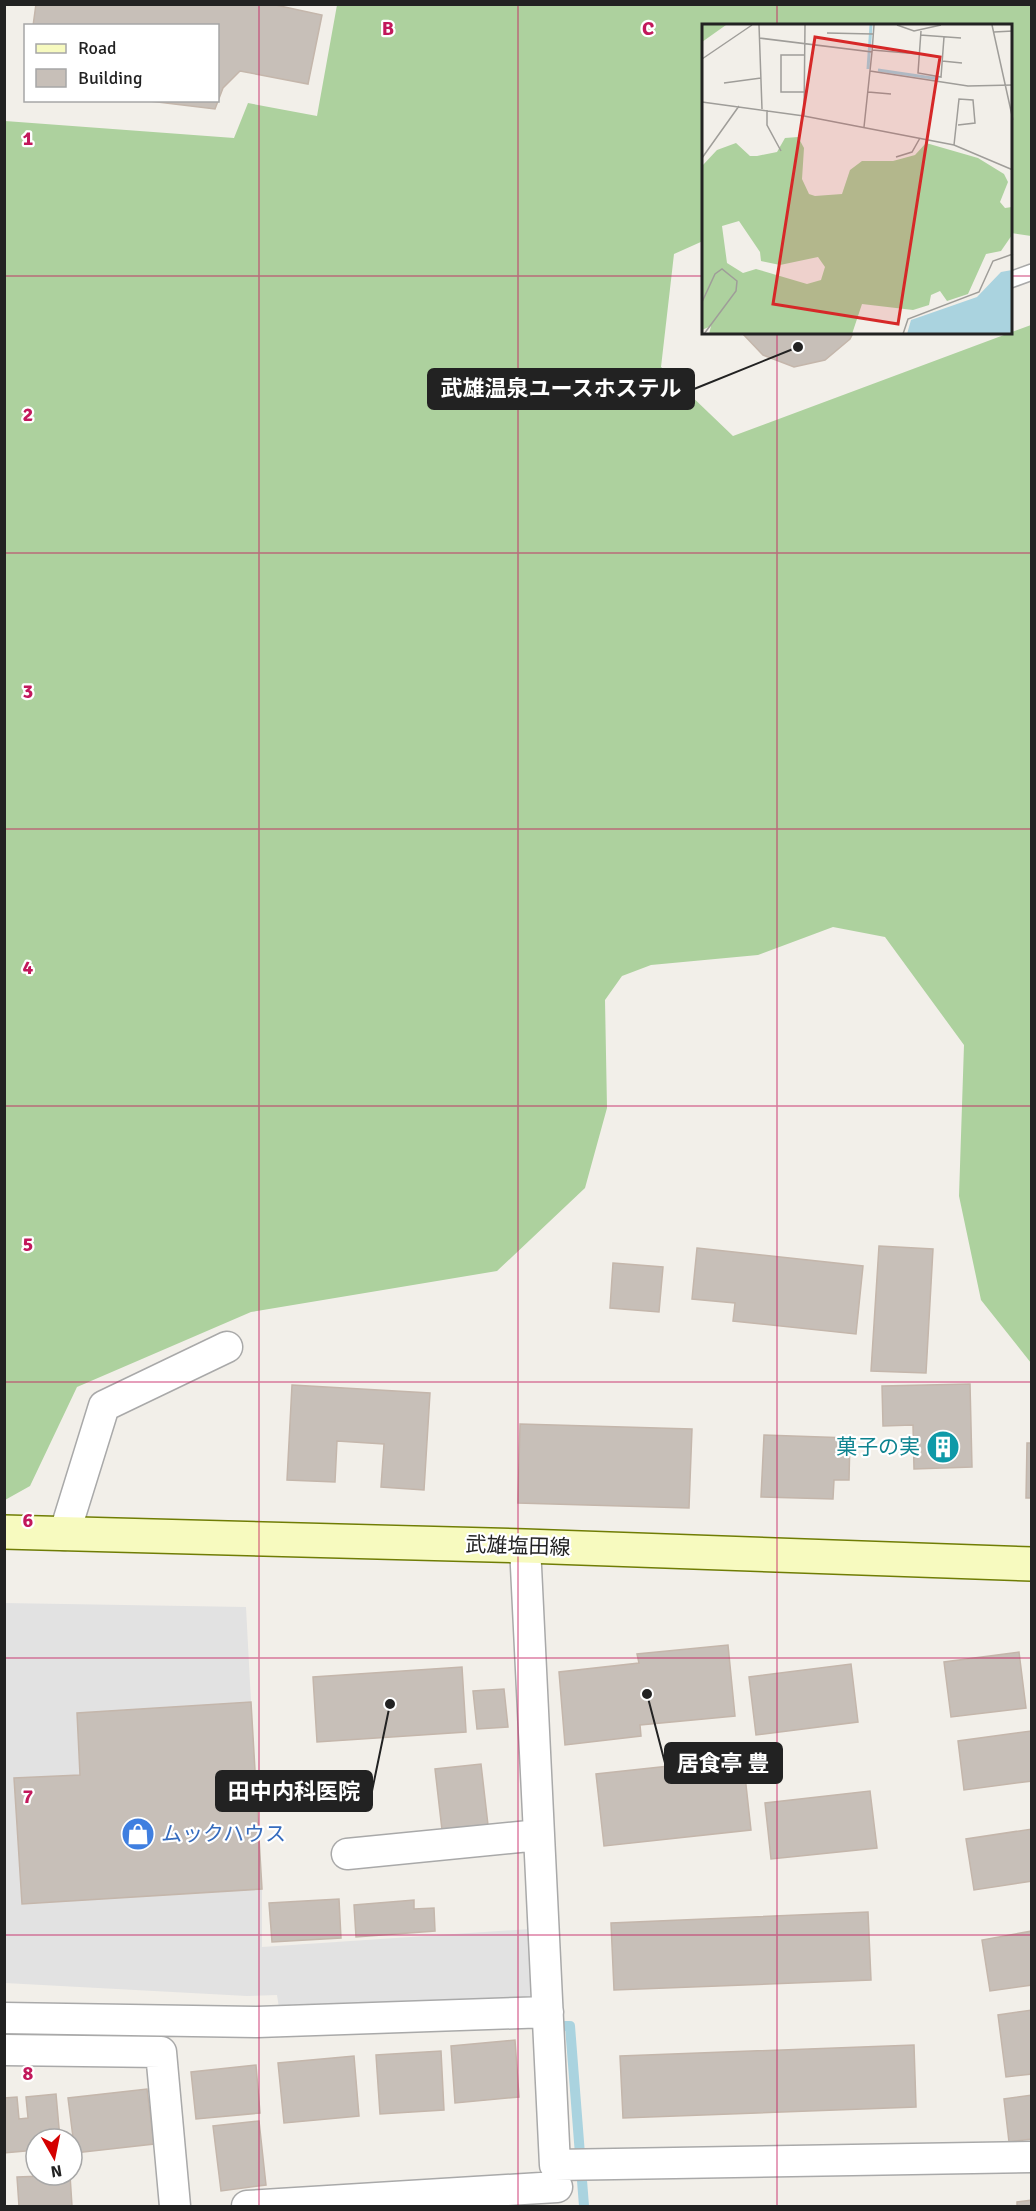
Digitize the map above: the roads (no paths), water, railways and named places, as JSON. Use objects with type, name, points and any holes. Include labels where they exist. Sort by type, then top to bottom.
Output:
[{"type":"main road","name":"武雄塩田線","points":[[4,1532],[525,1546],[1031,1570]]},
{"type":"street","points":[[63,1534],[104,1407],[227,1347]]},
{"type":"street","points":[[525,1546],[557,2186]]},
{"type":"street","points":[[347,1854],[539,1835]]},
{"type":"street","points":[[4,2018],[257,2022],[548,2012]]},
{"type":"street","points":[[4,2050],[161,2052],[175,2206]]},
{"type":"street","points":[[247,2206],[1032,2157]]},
{"type":"lane","points":[[1012,280],[1032,273]]},
{"type":"waterway","points":[[550,2026],[570,2026],[584,2206]]},
{"type":"place","name":"武雄温泉ユースホステル","points":[[798,347]]},
{"type":"place","name":"菓子の実","points":[[943,1447]]},
{"type":"place","name":"居食亭 豊","points":[[647,1694]]},
{"type":"place","name":"田中内科医院","points":[[390,1704]]},
{"type":"place","name":"ムックハウス","points":[[138,1834]]}]
